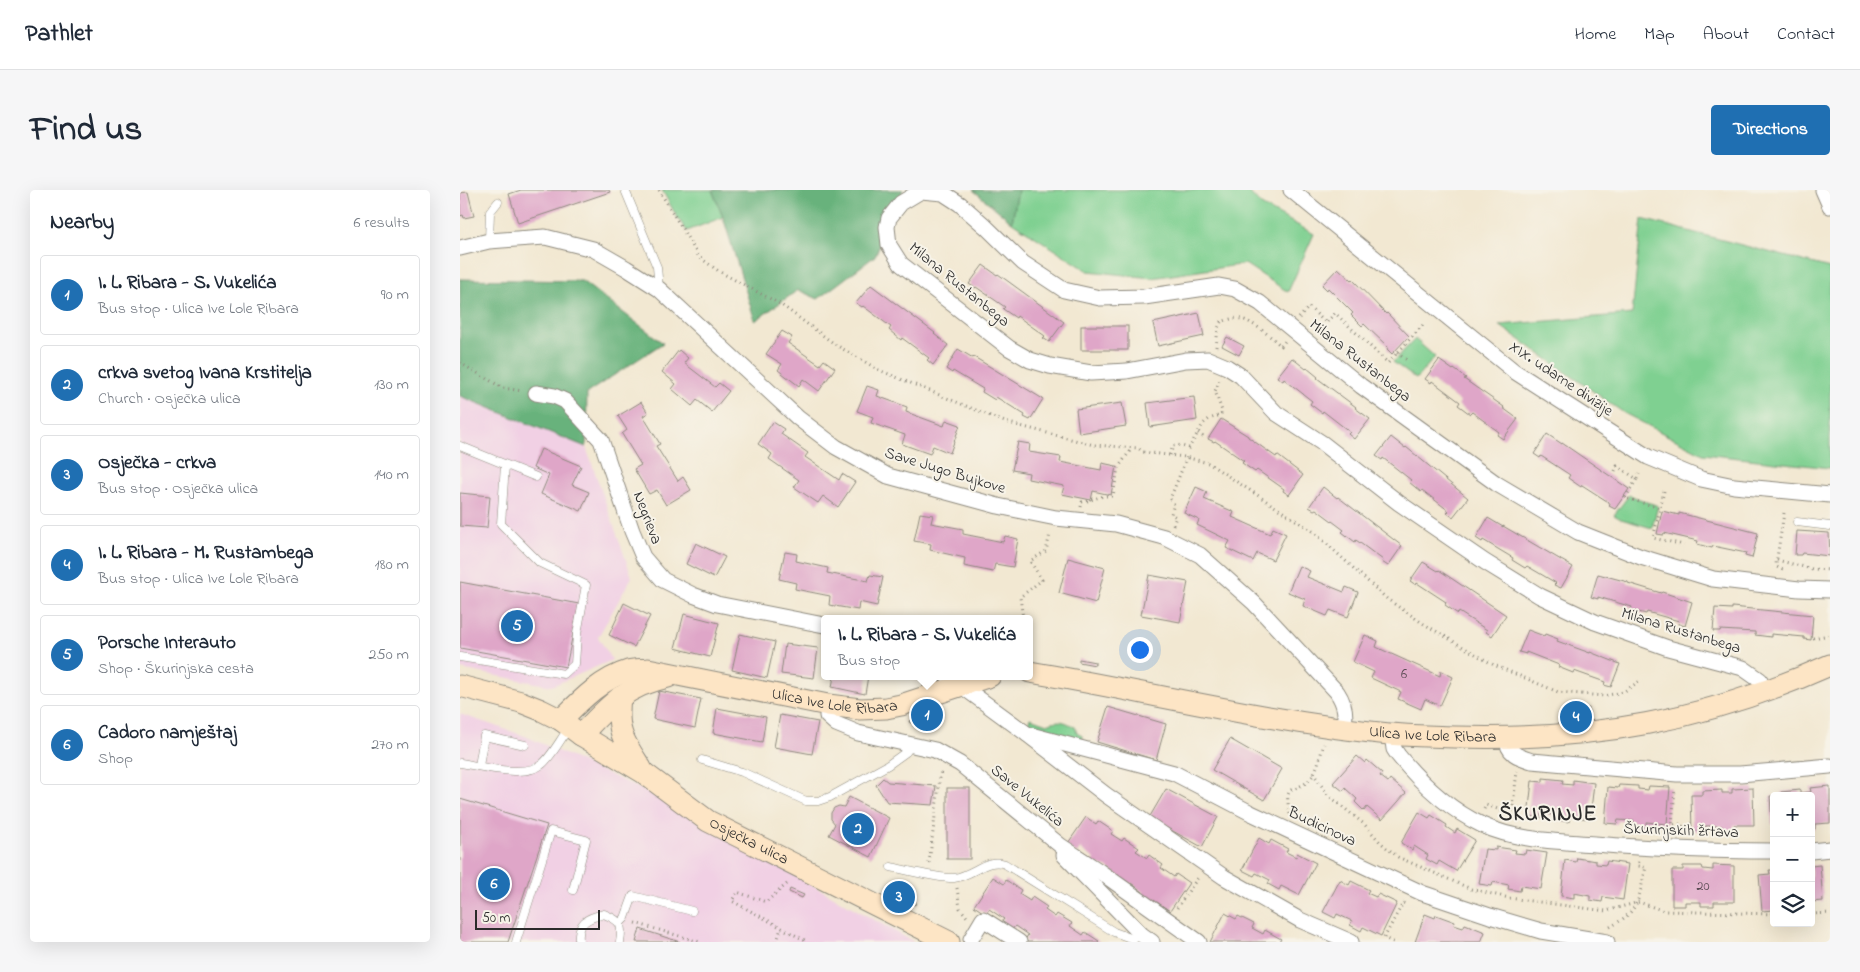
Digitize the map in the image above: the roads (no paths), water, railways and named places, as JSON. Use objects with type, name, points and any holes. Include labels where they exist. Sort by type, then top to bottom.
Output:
[{"type":"street","name":"XIX. udarne divizije","points":[[1291,190],[1514,371],[1648,457],[1679,471],[1734,486],[1830,496]]},
{"type":"street","points":[[1823,190],[1830,206]]},
{"type":"street","name":"Milana Rustanbega","points":[[1765,691],[1760,680],[1743,668],[1668,648],[1595,622],[1540,596],[1485,562],[1407,508],[1322,443],[1276,413],[1241,376],[1227,367],[1208,360],[1186,360],[1128,371],[1091,373],[1050,366],[1030,360],[1001,342],[901,264],[889,245],[887,227],[889,218],[900,203],[921,191],[943,193],[960,204],[1023,263],[1064,290],[1100,298],[1144,298],[1219,286],[1236,289],[1260,303],[1361,386],[1497,484],[1578,532],[1641,557],[1713,579],[1799,589],[1830,590]]},
{"type":"street","name":"Save Jugo Bujkove","points":[[460,248],[489,241],[545,237],[593,249],[659,289],[798,418],[836,447],[888,476],[998,506],[1056,518],[1116,524],[1164,537],[1200,555],[1254,603],[1337,692],[1343,702],[1345,711],[1346,720],[1343,729]]},
{"type":"street","name":"Negrieva","points":[[536,393],[554,396],[565,401],[601,440],[632,531],[643,556],[663,580],[693,595],[717,604],[821,624]]},
{"type":"street","name":"Ulica Ive Lole Ribara","points":[[1033,673],[1257,715],[1343,729],[1392,734],[1508,738],[1590,733],[1684,717],[1725,706],[1830,665]]},
{"type":"street","name":"Ulica Ive Lole Ribara","points":[[571,727],[592,691],[609,679],[628,671],[648,669],[828,705],[860,709],[886,708],[916,702],[954,681]]},
{"type":"street","name":"Ulica Ive Lole Ribara","points":[[571,727],[636,686],[675,675]]},
{"type":"street","points":[[954,681],[1106,795],[1224,877],[1300,920],[1351,942]]},
{"type":"street","name":"Osječka ulica","points":[[460,686],[521,702],[541,710],[644,773],[708,821],[950,942]]},
{"type":"street","points":[[620,697],[619,728],[644,773]]},
{"type":"street","name":"Save Vukelića","points":[[828,705],[828,716],[836,724],[858,733],[935,750],[960,764],[1061,846],[1200,942]]},
{"type":"street","name":"Budicinova","points":[[1026,734],[1174,773],[1251,813],[1422,894],[1541,931],[1607,942]]},
{"type":"street","name":"Škurinjskih žrtava","points":[[1392,734],[1394,749],[1398,755],[1430,788],[1462,814],[1496,831],[1537,839],[1649,848],[1770,851]]},
{"type":"street","points":[[1508,738],[1507,745],[1515,756],[1532,761],[1677,774],[1740,774],[1830,766]]},
{"type":"street","points":[[1061,846],[1064,857],[1147,938]]},
{"type":"street","points":[[1815,851],[1830,849]]},
{"type":"street","points":[[971,939],[983,919],[1019,942]]},
{"type":"lane","points":[[625,190],[657,267],[659,289]]},
{"type":"lane","points":[[489,241],[490,212],[498,202]]},
{"type":"lane","points":[[460,446],[536,477]]},
{"type":"lane","points":[[460,657],[564,674],[575,664],[577,634],[586,584],[540,562],[501,524],[505,465]]},
{"type":"lane","points":[[1797,522],[1830,526]]},
{"type":"lane","points":[[460,763],[517,770],[536,768],[546,761],[571,727]]},
{"type":"lane","points":[[479,766],[484,736],[525,745]]},
{"type":"lane","points":[[702,760],[742,772],[806,801],[818,801],[830,797],[888,765],[906,752],[912,744]]},
{"type":"lane","points":[[516,942],[551,831],[586,840],[573,890]]},
{"type":"lane","points":[[891,867],[952,878],[973,872],[990,862],[997,861],[1005,864],[1114,932],[1133,939],[1147,938]]},
{"type":"lane","points":[[620,942],[621,925],[633,896],[692,911]]},
{"type":"lane","points":[[579,942],[578,933],[581,924],[592,917],[604,914],[613,917],[621,925]]},
{"type":"place","name":"Porsche Interauto","points":[[517,626]]},
{"type":"place","name":"I. L. Ribara - S. Vukelića","points":[[927,715]]},
{"type":"place","name":"I. L. Ribara - M. Rustambega","points":[[1576,717]]},
{"type":"place","name":"crkva svetog Ivana Krstitelja","points":[[858,829]]},
{"type":"place","name":"Cadoro namještaj","points":[[494,884]]},
{"type":"place","name":"Osječka - crkva","points":[[899,897]]},
{"type":"district","name":"ŠKURINJE","points":[[1548,815]]}]
